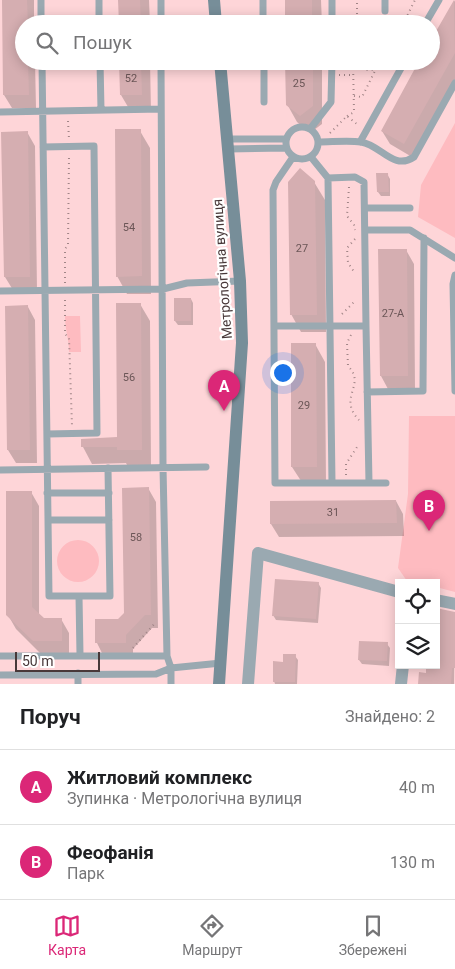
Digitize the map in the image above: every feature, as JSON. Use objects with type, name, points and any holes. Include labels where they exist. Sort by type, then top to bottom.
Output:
[{"type":"street","points":[[214,0],[215,15]]},
{"type":"street","name":"Метрологічна вулиця","points":[[219,684],[242,343],[240,281],[221,70]]},
{"type":"street","points":[[248,684],[256,556],[260,552],[395,591]]},
{"type":"street","points":[[440,601],[455,604]]},
{"type":"street","points":[[402,684],[403,669]]},
{"type":"lane","points":[[41,0],[41,15]]},
{"type":"lane","points":[[99,0],[99,15]]},
{"type":"lane","points":[[161,0],[161,15]]},
{"type":"lane","points":[[263,0],[263,15]]},
{"type":"lane","points":[[332,0],[332,15]]},
{"type":"lane","points":[[385,0],[385,11]]},
{"type":"lane","points":[[430,15],[439,0]]},
{"type":"lane","points":[[42,70],[49,596],[110,596],[108,468]]},
{"type":"lane","points":[[100,70],[101,110]]},
{"type":"lane","points":[[161,70],[163,467],[167,656],[171,668],[171,684]]},
{"type":"lane","points":[[264,70],[264,102]]},
{"type":"lane","points":[[310,129],[331,102],[332,70]]},
{"type":"lane","points":[[360,142],[399,70]]},
{"type":"lane","points":[[318,142],[360,142],[396,162],[408,161],[414,157],[455,83]]},
{"type":"lane","points":[[0,112],[161,109]]},
{"type":"lane","points":[[228,144],[285,139],[296,128],[310,129],[315,134],[318,142],[317,150],[311,157],[303,160],[293,157],[286,148],[285,139]]},
{"type":"lane","points":[[228,144],[286,148]]},
{"type":"lane","points":[[43,147],[94,146],[97,433],[47,434]]},
{"type":"lane","points":[[293,157],[276,182],[274,190],[275,483],[386,482]]},
{"type":"lane","points":[[311,157],[328,178],[332,483]]},
{"type":"lane","points":[[328,178],[361,178],[366,187],[369,482]]},
{"type":"lane","points":[[366,208],[410,208]]},
{"type":"lane","points":[[366,230],[410,230],[455,258]]},
{"type":"lane","points":[[367,392],[423,391],[424,238]]},
{"type":"lane","points":[[455,275],[453,382],[455,391]]},
{"type":"lane","points":[[0,291],[163,288],[187,283],[240,281]]},
{"type":"lane","points":[[274,326],[366,326]]},
{"type":"lane","points":[[0,470],[206,467]]},
{"type":"lane","points":[[47,494],[109,493]]},
{"type":"lane","points":[[48,520],[109,520]]},
{"type":"lane","points":[[79,596],[80,655]]},
{"type":"lane","points":[[0,656],[167,656]]},
{"type":"lane","points":[[0,674],[156,674],[171,668],[221,663]]},
{"type":"lane","points":[[78,674],[78,684]]},
{"type":"path","points":[[357,0],[357,15]]},
{"type":"path","points":[[408,15],[415,0]]},
{"type":"path","points":[[328,135],[347,116],[354,112],[355,82],[352,75],[353,70]]},
{"type":"path","points":[[354,96],[362,97],[376,70]]},
{"type":"path","points":[[332,75],[352,75]]},
{"type":"path","points":[[68,111],[68,245],[65,249],[65,334],[68,338],[72,433]]},
{"type":"path","points":[[347,116],[358,126]]},
{"type":"path","points":[[349,186],[347,193],[347,216],[354,225],[355,240],[347,248],[348,263],[356,276]]},
{"type":"path","points":[[342,314],[358,298]]},
{"type":"path","points":[[353,332],[348,344],[348,366],[354,372],[355,386],[349,396],[351,412],[359,420],[360,429]]},
{"type":"path","points":[[346,483],[346,464],[357,449],[361,437]]},
{"type":"path","points":[[131,649],[159,619]]},
{"type":"shaded area","points":[[455,123],[455,238],[418,217],[421,185]]},
{"type":"shaded area","points":[[65,316],[80,316],[81,352],[69,352]]},
{"type":"shaded area","points":[[409,416],[455,416],[455,592],[440,588],[440,579],[406,579],[398,568],[408,494]]},
{"type":"shaded area","points":[[78,540],[93,546],[99,561],[93,576],[78,582],[63,576],[57,561],[63,546]]},
{"type":"building","points":[[2,0],[27,0],[28,15],[15,15],[15,70],[28,70],[29,95],[3,95]]},
{"type":"building","points":[[118,0],[140,0],[141,15],[119,15]]},
{"type":"building","points":[[285,0],[312,0],[312,15],[285,15]]},
{"type":"building","points":[[454,0],[455,53],[404,144],[381,131],[414,70],[440,70],[440,24]]},
{"type":"building","points":[[119,70],[141,70],[142,95],[120,95]]},
{"type":"building","points":[[285,70],[313,70],[313,106],[300,116],[286,105]]},
{"type":"building","points":[[115,129],[141,129],[142,276],[116,277]]},
{"type":"building","points":[[28,131],[30,277],[4,277],[1,132]]},
{"type":"building","points":[[300,168],[315,181],[317,315],[290,315],[288,182]]},
{"type":"building","points":[[376,173],[388,173],[389,192],[377,192]]},
{"type":"building","points":[[378,249],[407,249],[408,376],[380,376]]},
{"type":"building","points":[[174,298],[191,298],[191,321],[174,321]]},
{"type":"building","points":[[116,303],[141,303],[142,450],[117,450],[117,447],[81,447],[81,439],[117,437]]},
{"type":"building","points":[[28,305],[30,450],[7,450],[5,306]]},
{"type":"building","points":[[291,343],[316,343],[317,467],[291,467]]},
{"type":"building","points":[[149,487],[151,615],[145,615],[126,635],[126,643],[95,643],[95,619],[118,619],[124,613],[122,488]]},
{"type":"building","points":[[6,491],[32,491],[32,607],[44,618],[62,618],[62,641],[33,641],[6,615]]},
{"type":"building","points":[[396,500],[397,523],[270,524],[270,501]]},
{"type":"building","points":[[275,579],[319,582],[316,619],[272,616]]},
{"type":"building","points":[[440,609],[455,612],[455,668],[452,668],[451,684],[418,684],[419,672],[426,673],[426,669],[440,669]]},
{"type":"building","points":[[359,641],[388,642],[387,661],[358,660]]},
{"type":"building","points":[[283,654],[296,654],[295,682],[273,682],[273,661],[283,662]]},
{"type":"place","name":"Житловий комплекс","points":[[224,411]]},
{"type":"place","name":"Феофанія","points":[[429,531]]}]
